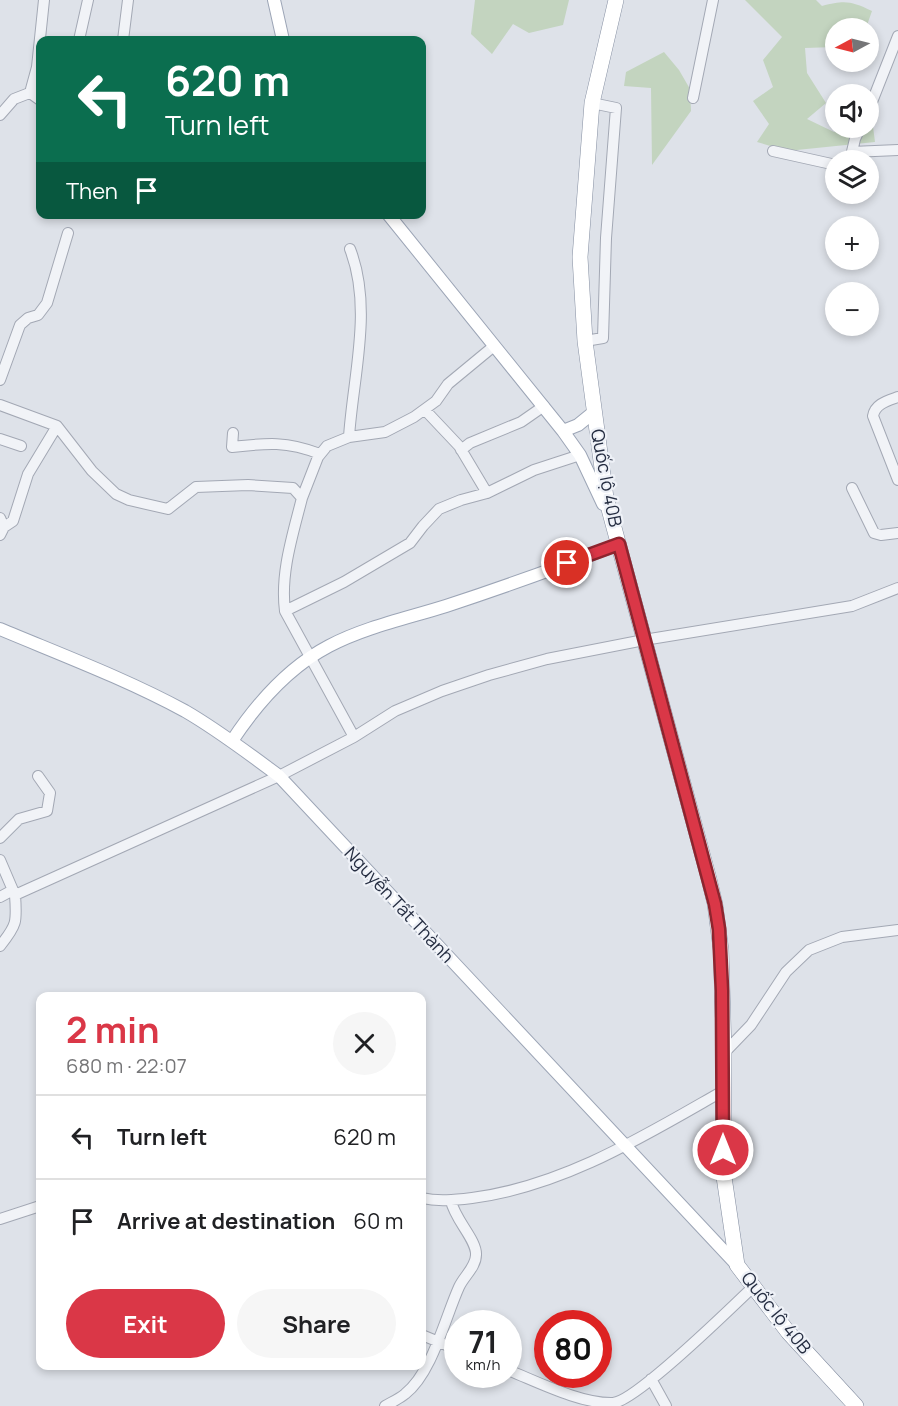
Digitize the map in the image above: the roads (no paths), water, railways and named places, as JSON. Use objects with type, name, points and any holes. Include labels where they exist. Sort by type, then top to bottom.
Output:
[{"type":"highway","name":"Quốc lộ 40B","points":[[616,0],[592,103],[580,257],[585,341],[606,498],[715,904],[721,950],[724,1053],[723,1170],[737,1265],[788,1332],[856,1406]]},
{"type":"main road","points":[[274,0],[282,36]]},
{"type":"main road","points":[[232,741],[277,685],[329,646],[619,544],[598,491],[580,455],[544,406],[392,219]]},
{"type":"main road","points":[[563,431],[578,425],[594,412]]},
{"type":"main road","name":"Nguyễn Tất Thành","points":[[0,629],[156,697],[185,712],[232,741],[279,776],[737,1265]]},
{"type":"street","points":[[41,36],[44,0]]},
{"type":"street","points":[[80,36],[88,0]]},
{"type":"street","points":[[124,36],[128,0]]},
{"type":"street","points":[[693,98],[713,0]]},
{"type":"street","points":[[879,84],[898,36]]},
{"type":"street","points":[[36,78],[32,92],[36,98]]},
{"type":"street","points":[[0,115],[14,99],[32,92]]},
{"type":"street","points":[[585,341],[603,338],[606,238],[616,108],[592,103]]},
{"type":"street","points":[[773,150],[825,162]]},
{"type":"street","points":[[879,152],[898,150]]},
{"type":"street","points":[[0,380],[20,325],[28,318],[38,315],[47,303],[68,233]]},
{"type":"street","points":[[350,249],[357,271],[360,294],[357,374],[350,437]]},
{"type":"street","points":[[354,737],[285,611],[287,564],[302,498],[320,454],[327,446],[350,437],[385,432],[425,410],[436,401],[448,384],[494,346]]},
{"type":"street","points":[[898,397],[878,406],[873,416],[898,480]]},
{"type":"street","points":[[0,405],[57,426],[71,446],[104,483],[116,494],[129,500],[168,509],[196,487],[216,486],[293,488],[302,498]]},
{"type":"street","points":[[461,450],[470,442],[513,426],[544,406]]},
{"type":"street","points":[[425,410],[461,450],[487,493]]},
{"type":"street","points":[[1,527],[13,521],[28,474],[57,426]]},
{"type":"street","points":[[233,433],[232,447],[277,443],[299,446],[320,454]]},
{"type":"street","points":[[0,439],[21,446]]},
{"type":"street","points":[[285,611],[344,582],[410,543],[439,509],[460,500],[487,493],[534,470],[580,455]]},
{"type":"street","points":[[852,488],[874,533],[881,535],[898,533]]},
{"type":"street","points":[[0,897],[279,776],[354,737],[395,711],[442,691],[547,659],[644,640],[852,606],[898,588]]},
{"type":"street","points":[[0,838],[19,819],[47,811],[50,793],[38,776]]},
{"type":"street","points":[[0,860],[14,892],[17,917],[13,930],[0,946]]},
{"type":"street","points":[[724,1053],[751,1024],[786,972],[809,950],[842,937],[898,930]]},
{"type":"street","points":[[426,1198],[451,1201],[487,1196],[554,1177],[625,1147],[723,1091]]},
{"type":"street","points":[[426,1362],[438,1342],[460,1285],[472,1267],[476,1256],[474,1244],[454,1215],[451,1201]]},
{"type":"street","points":[[0,1219],[36,1207]]},
{"type":"street","points":[[522,1375],[576,1396],[606,1403],[621,1402],[651,1379],[753,1287]]},
{"type":"street","points":[[426,1337],[444,1344]]},
{"type":"street","points":[[385,1406],[411,1388],[422,1370]]},
{"type":"street","points":[[651,1379],[666,1406]]}]
